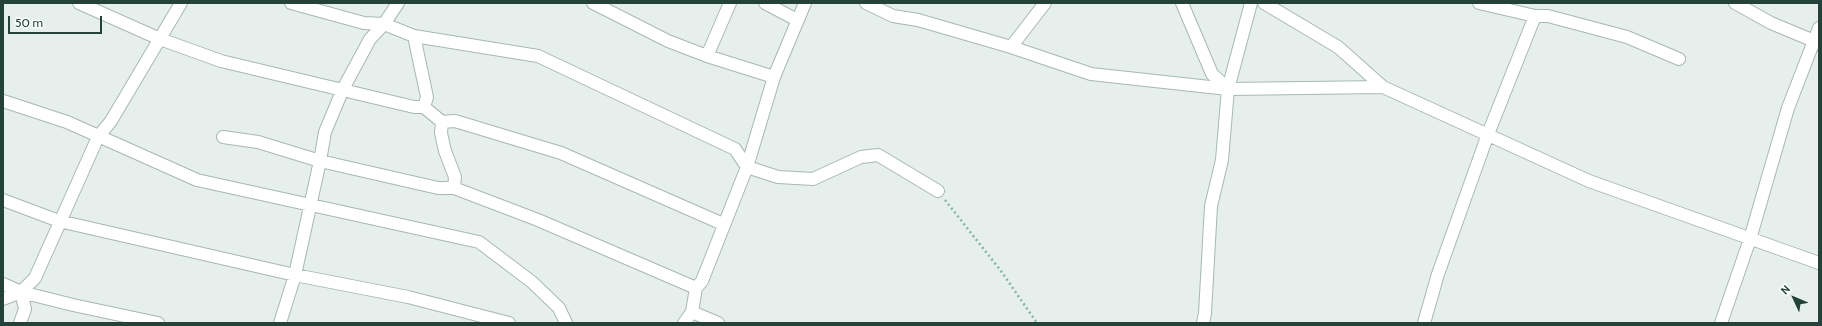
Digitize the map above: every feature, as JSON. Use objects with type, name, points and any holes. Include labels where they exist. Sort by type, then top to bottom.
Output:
[{"type":"street","points":[[79,3],[160,40],[221,61],[414,107],[424,107],[442,122],[455,121],[561,153],[724,224]]},
{"type":"street","points":[[3,299],[21,292],[35,278],[59,221],[98,137],[111,121],[181,3]]},
{"type":"street","points":[[291,3],[317,7],[364,23],[384,24],[414,36],[538,56],[735,149],[747,167],[778,177],[813,179],[861,157],[878,155],[938,191]]},
{"type":"street","points":[[280,323],[295,275],[325,132],[342,89],[370,39],[384,24],[398,3]]},
{"type":"street","points":[[593,3],[668,41],[707,56],[774,77]]},
{"type":"street","points":[[707,56],[730,3]]},
{"type":"street","points":[[765,3],[797,20]]},
{"type":"street","points":[[684,323],[692,312],[696,288],[702,281],[747,167],[774,77],[805,3]]},
{"type":"street","points":[[866,3],[893,16],[918,20],[1011,47],[1091,74],[1228,89],[1384,87]]},
{"type":"street","points":[[1011,47],[1045,3]]},
{"type":"street","points":[[1182,3],[1212,74],[1228,89]]},
{"type":"street","points":[[1203,323],[1205,313],[1211,206],[1222,160],[1228,89],[1251,3]]},
{"type":"street","points":[[1264,3],[1338,47],[1384,87],[1589,181],[1819,263]]},
{"type":"street","points":[[1479,3],[1535,16],[1548,16],[1627,37],[1679,59]]},
{"type":"street","points":[[1735,3],[1752,8],[1771,22],[1816,42]]},
{"type":"street","points":[[1424,323],[1438,274],[1488,134],[1535,16]]},
{"type":"street","points":[[1721,323],[1750,239],[1788,108],[1816,42],[1819,28]]},
{"type":"street","points":[[414,36],[427,97],[424,107]]},
{"type":"street","points":[[3,101],[67,122],[197,180],[479,242],[532,282],[559,308],[566,323]]},
{"type":"street","points":[[442,122],[441,132],[444,151],[455,176],[454,188]]},
{"type":"street","points":[[223,137],[258,142],[320,161],[438,188],[454,188],[538,220],[696,288]]},
{"type":"street","points":[[3,200],[59,221],[295,275],[408,297],[509,323]]},
{"type":"street","points":[[3,284],[21,292],[73,305],[158,323]]},
{"type":"street","points":[[20,323],[25,309],[21,292]]},
{"type":"street","points":[[692,312],[718,323]]},
{"type":"path","points":[[938,191],[1001,271],[1037,323]]}]
